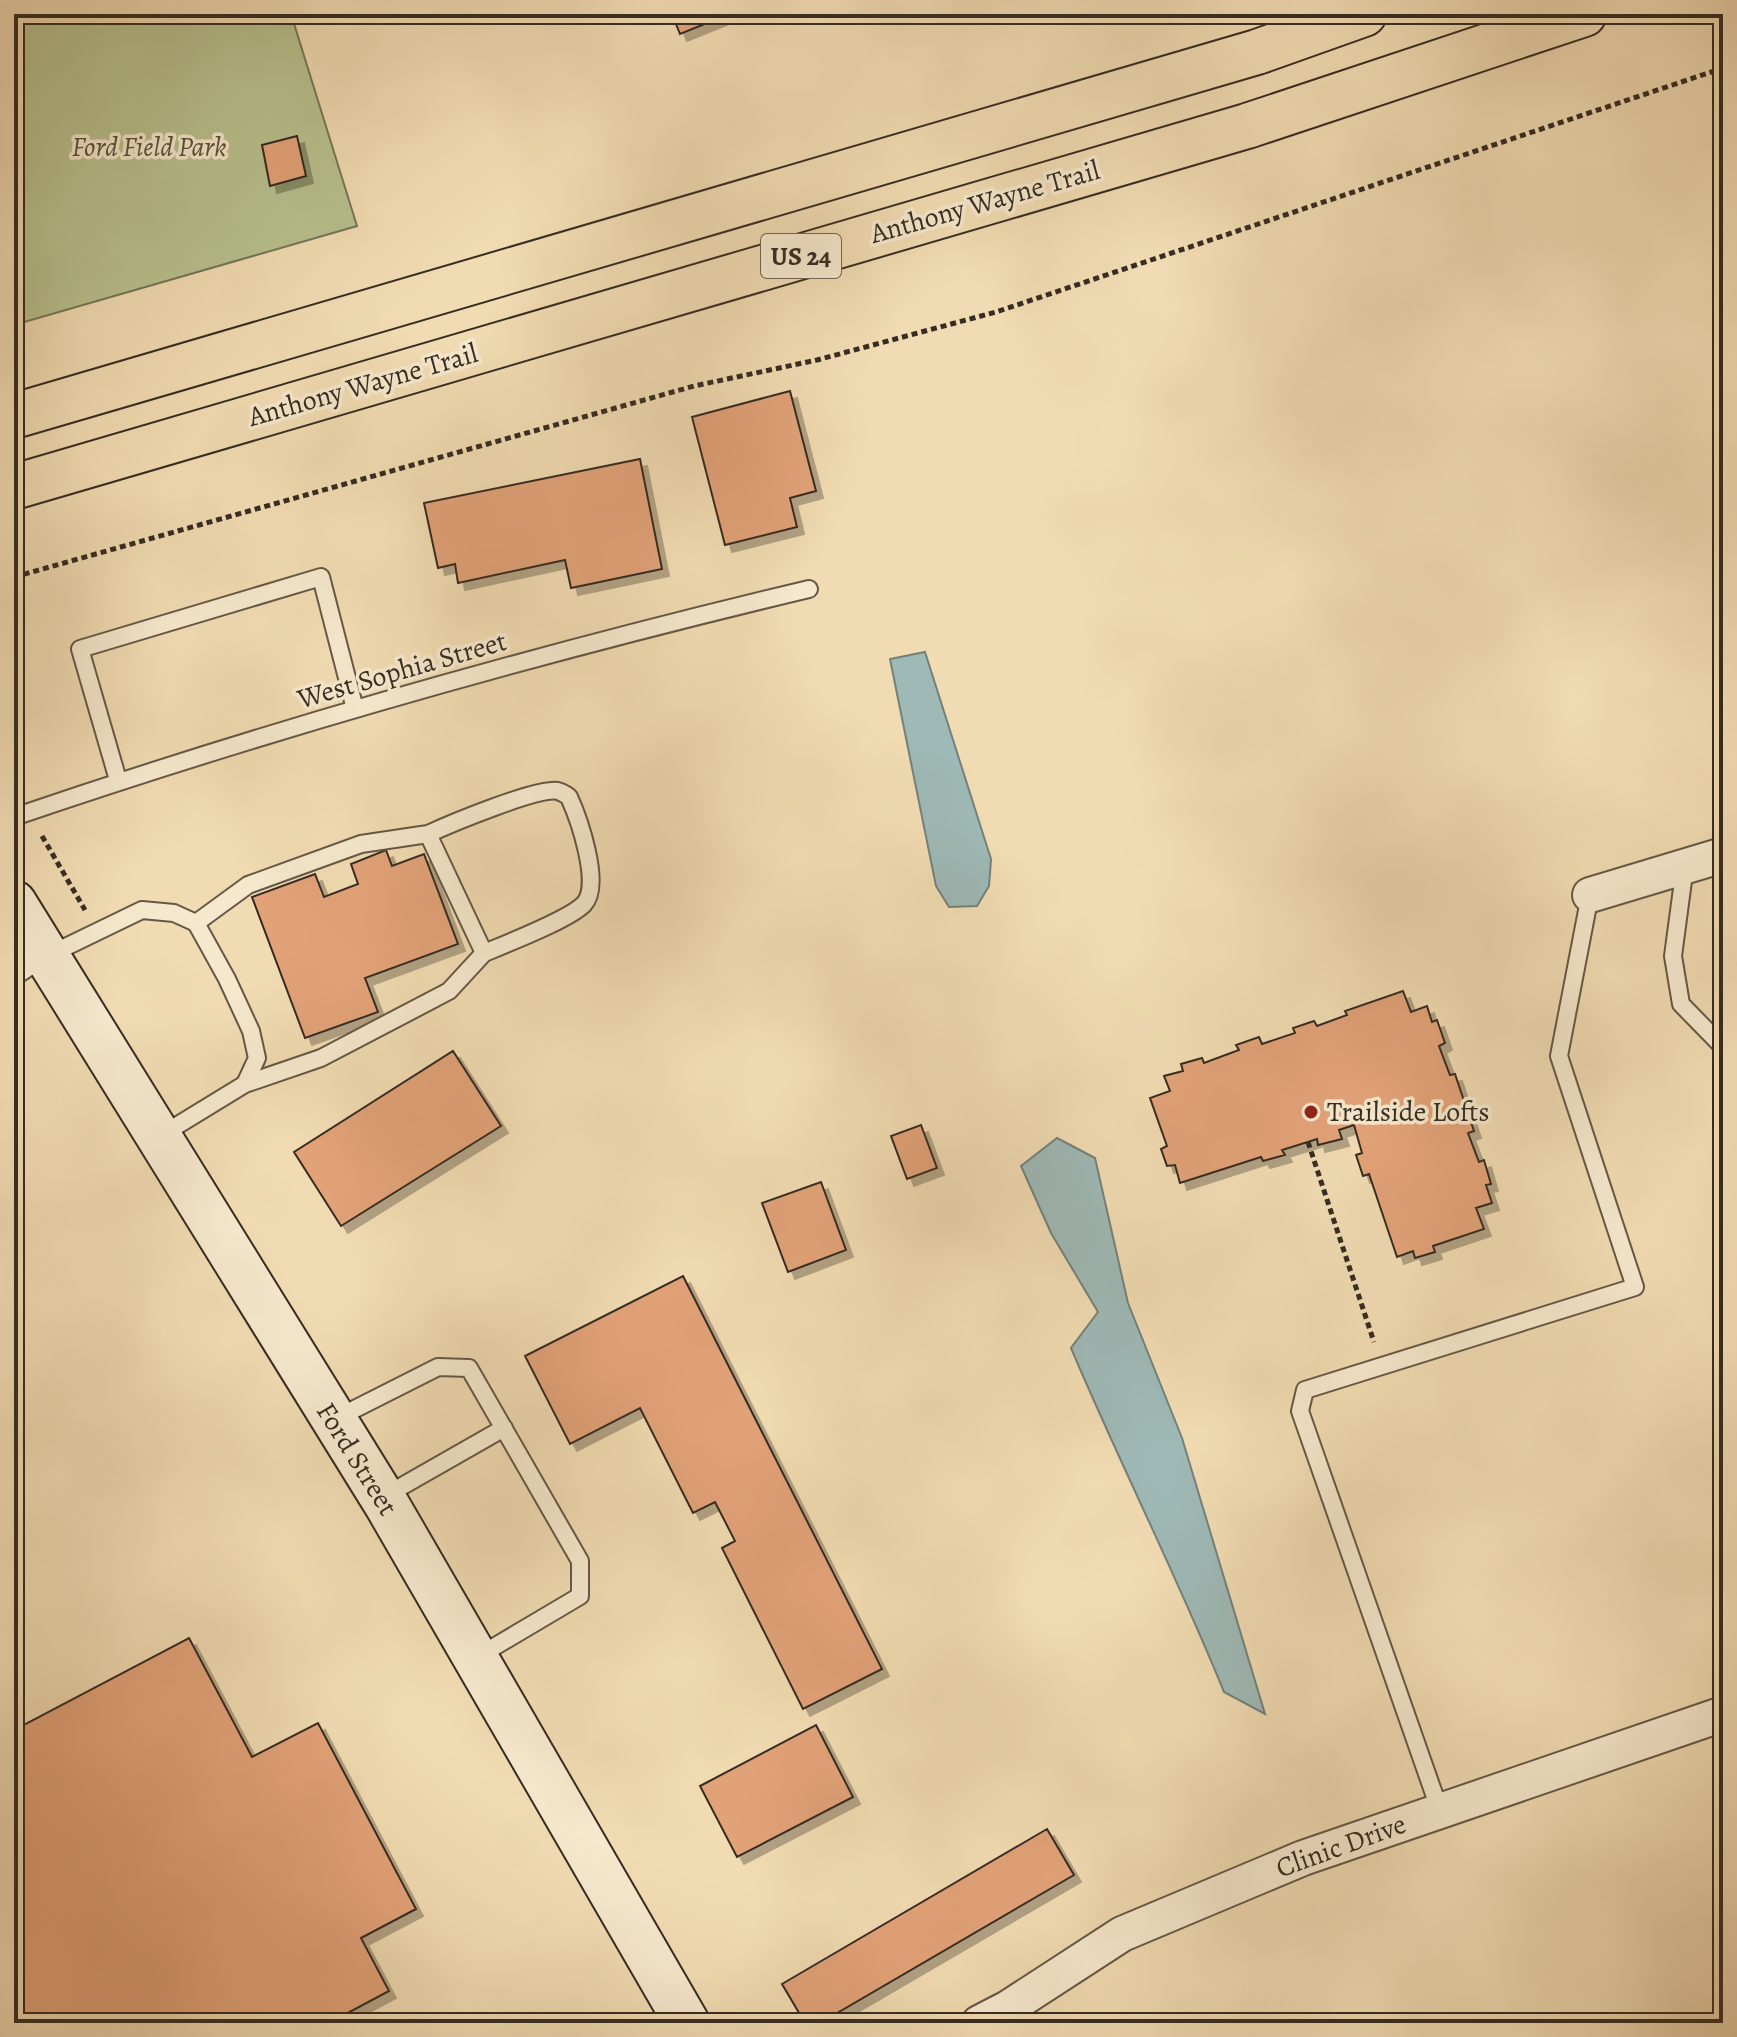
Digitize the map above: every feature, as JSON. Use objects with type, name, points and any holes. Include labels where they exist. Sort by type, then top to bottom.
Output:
[{"type":"highway","name":"US 24","points":[[14,416],[1257,52],[1364,14]]},
{"type":"highway","name":"Anthony Wayne Trail","points":[[14,487],[1247,126],[1584,14]]},
{"type":"main road","name":"Ford Street","points":[[14,903],[31,967],[159,1137],[381,1498],[687,2023]]},
{"type":"street","points":[[1590,895],[1723,855]]},
{"type":"street","name":"Clinic Drive","points":[[979,2023],[1008,2008],[1122,1934],[1303,1858],[1723,1714]]},
{"type":"lane","points":[[118,780],[80,649],[95,644],[321,577],[355,709]]},
{"type":"lane","name":"West Sophia Street","points":[[22,814],[118,780],[355,709],[622,634],[809,589]]},
{"type":"lane","points":[[159,1137],[245,1084],[321,1058],[449,991],[484,953],[527,935],[584,904],[592,889],[587,854],[569,797],[559,791],[543,792],[468,816],[428,834],[361,844],[248,885],[196,923]]},
{"type":"lane","points":[[428,834],[484,953]]},
{"type":"lane","points":[[1685,866],[1673,956],[1681,1004],[1723,1047]]},
{"type":"lane","points":[[1440,1811],[1300,1411],[1305,1390],[1635,1287],[1559,1056],[1590,895]]},
{"type":"lane","points":[[31,967],[142,910],[174,913],[196,923],[251,1031],[257,1058],[245,1084]]},
{"type":"lane","points":[[334,1420],[438,1367],[469,1368],[580,1561],[580,1596],[475,1658]]},
{"type":"lane","points":[[381,1498],[504,1428]]},
{"type":"path","points":[[14,577],[694,386],[817,360],[996,312],[1723,68]]},
{"type":"path","points":[[22,814],[99,931]]},
{"type":"path","points":[[1308,1142],[1382,1365]]},
{"type":"green space","name":"Ford Field Park","points":[[14,14],[291,14],[357,226],[14,325]]},
{"type":"water","points":[[925,652],[991,859],[989,886],[977,906],[949,907],[936,886],[890,659]]},
{"type":"water","points":[[1057,1138],[1095,1158],[1128,1303],[1182,1438],[1265,1714],[1224,1692],[1071,1348],[1098,1312],[1051,1233],[1021,1166]]},
{"type":"building","points":[[672,14],[727,14],[727,15],[680,34]]},
{"type":"building","points":[[297,136],[306,176],[270,186],[262,145]]},
{"type":"building","points":[[790,391],[816,491],[790,498],[797,527],[725,545],[692,417]]},
{"type":"building","points":[[640,459],[662,569],[571,588],[565,560],[458,583],[455,564],[438,568],[424,503]]},
{"type":"building","points":[[386,850],[392,866],[424,854],[458,944],[365,978],[378,1012],[305,1038],[252,897],[315,874],[324,897],[358,884],[351,864]]},
{"type":"building","name":"Trailside Lofts","points":[[1403,991],[1411,1012],[1427,1006],[1432,1022],[1437,1020],[1445,1043],[1439,1046],[1450,1075],[1455,1074],[1474,1131],[1468,1133],[1479,1162],[1484,1160],[1491,1184],[1486,1185],[1492,1203],[1476,1208],[1484,1229],[1433,1246],[1435,1252],[1415,1258],[1413,1251],[1397,1257],[1369,1174],[1363,1176],[1356,1155],[1362,1153],[1354,1125],[1339,1130],[1342,1139],[1318,1145],[1317,1139],[1282,1150],[1285,1155],[1263,1161],[1261,1157],[1180,1183],[1175,1165],[1167,1166],[1161,1149],[1167,1146],[1150,1098],[1170,1091],[1164,1076],[1183,1071],[1181,1064],[1202,1058],[1204,1063],[1239,1050],[1236,1045],[1259,1037],[1262,1044],[1295,1033],[1293,1028],[1314,1021],[1317,1026],[1347,1015],[1345,1011]]},
{"type":"building","points":[[453,1051],[501,1126],[341,1226],[294,1152]]},
{"type":"building","points":[[921,1125],[937,1168],[907,1179],[891,1136]]},
{"type":"building","points":[[821,1182],[846,1250],[788,1272],[762,1203]]},
{"type":"building","points":[[683,1276],[882,1669],[803,1709],[722,1548],[735,1541],[715,1502],[693,1513],[640,1408],[570,1444],[525,1356]]},
{"type":"building","points":[[189,1638],[252,1757],[318,1723],[416,1909],[361,1938],[389,1991],[329,2023],[14,2023],[14,1730]]},
{"type":"building","points":[[816,1725],[853,1797],[737,1857],[700,1786]]},
{"type":"building","points":[[1047,1829],[1074,1875],[820,2023],[805,2023],[782,1984]]},
{"type":"place","name":"Trailside Lofts","points":[[1311,1112]]}]
